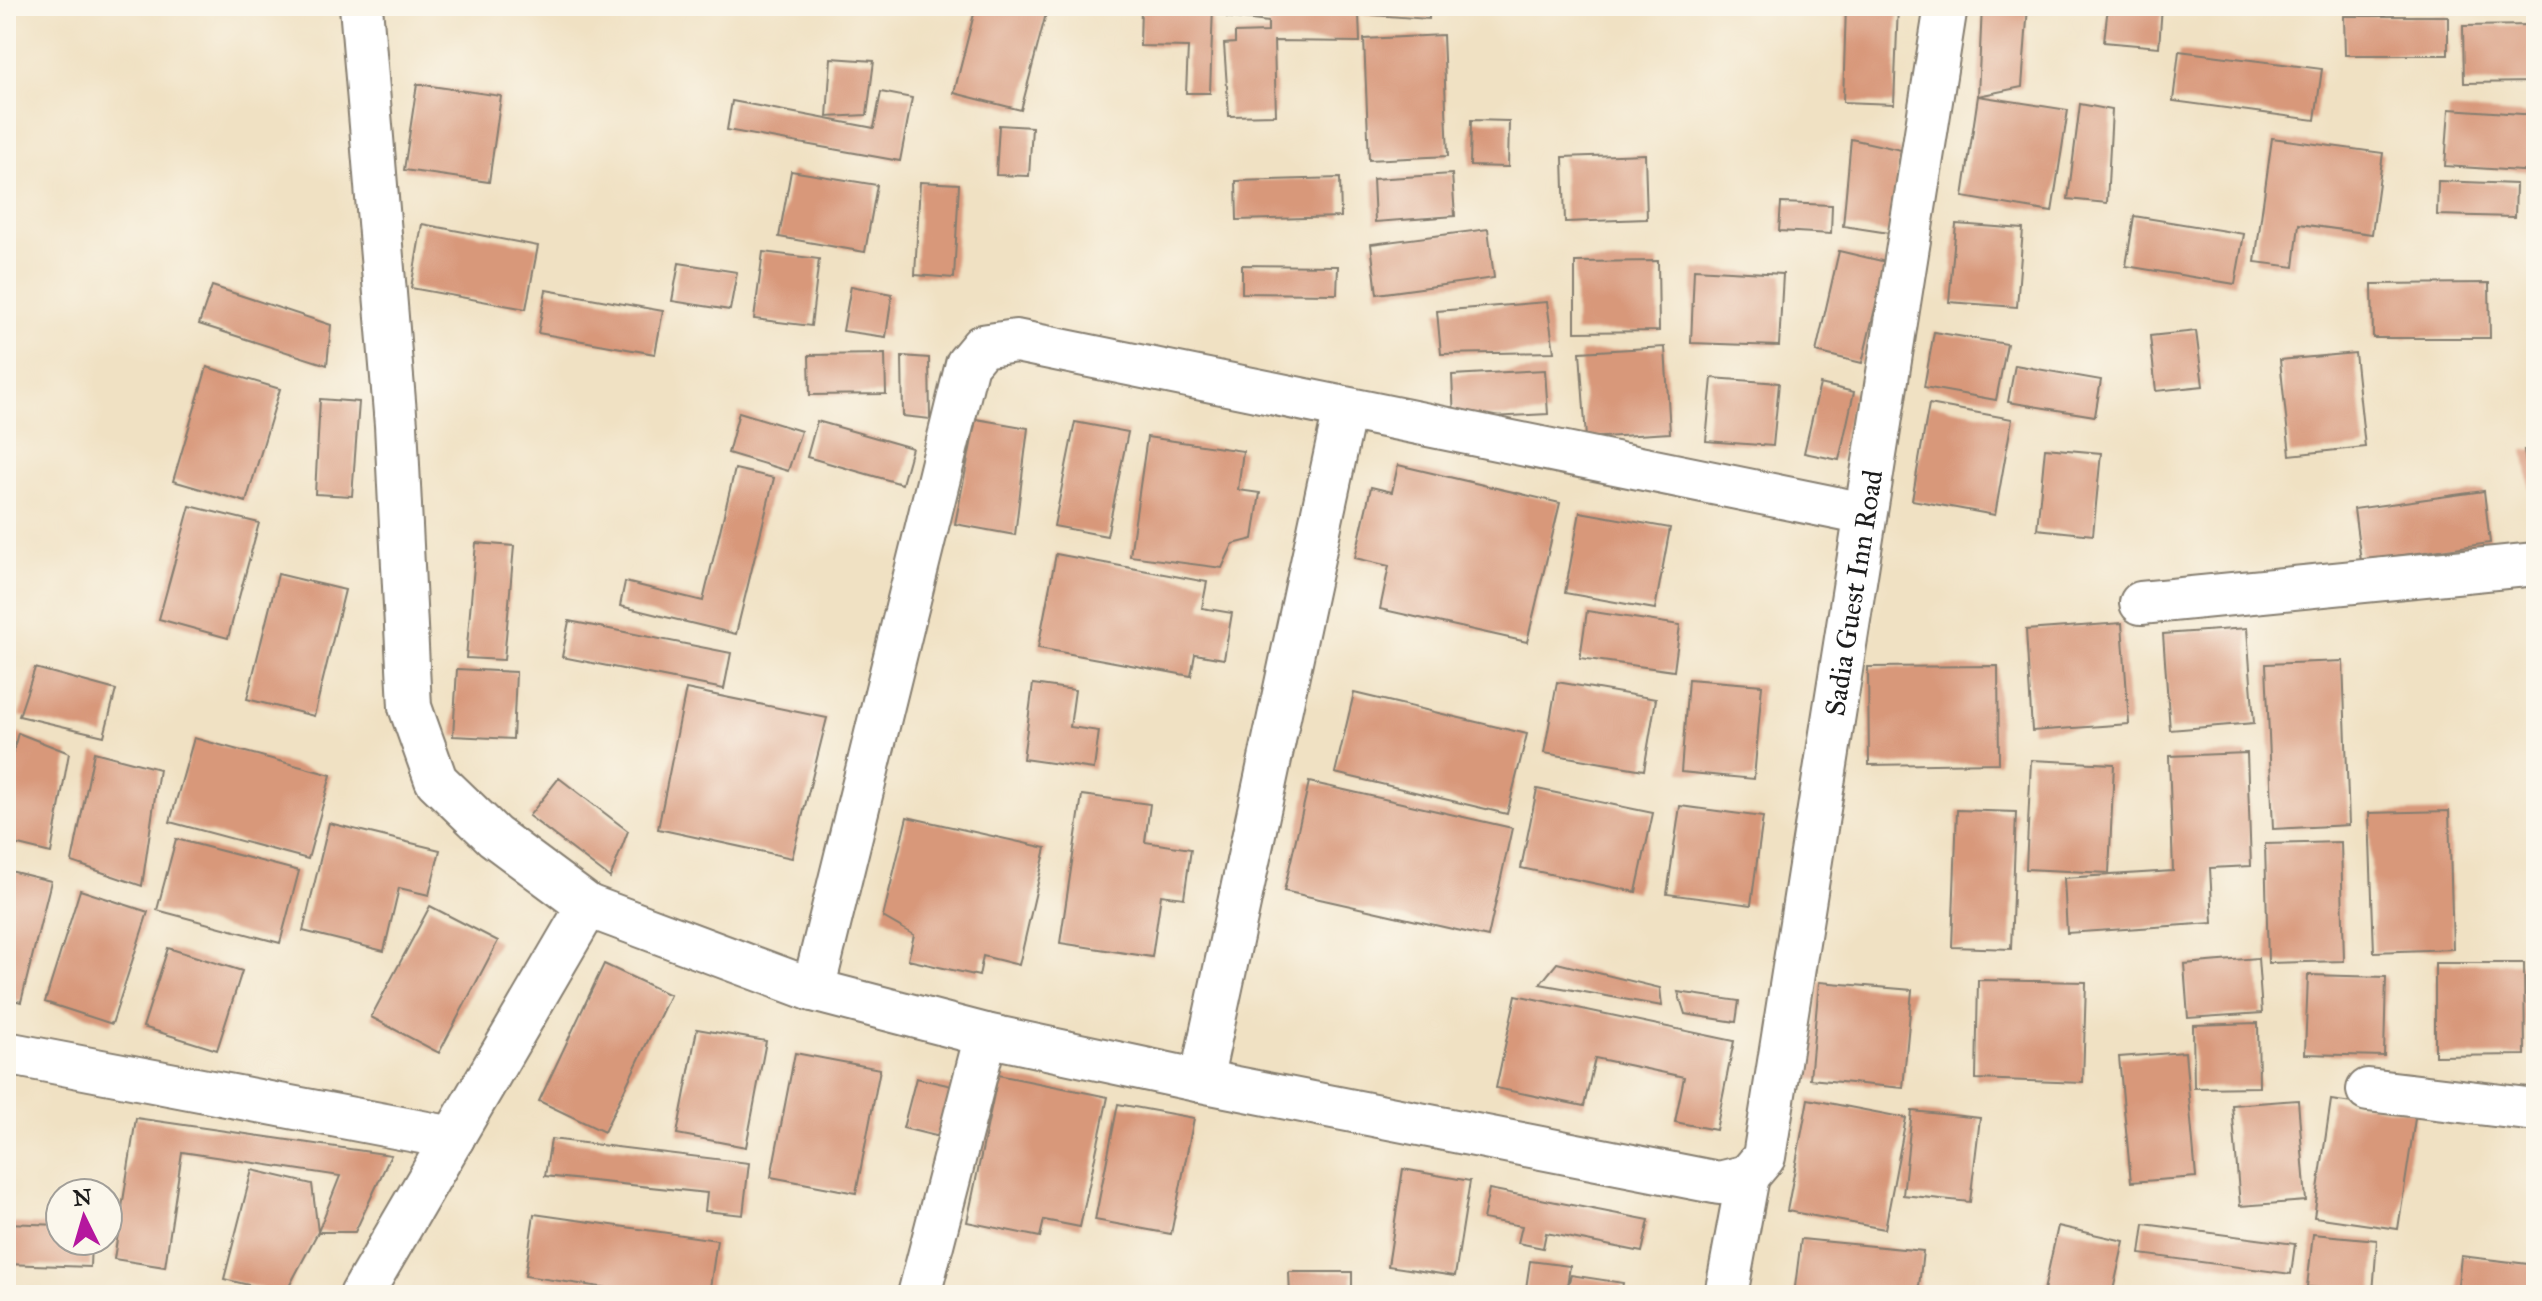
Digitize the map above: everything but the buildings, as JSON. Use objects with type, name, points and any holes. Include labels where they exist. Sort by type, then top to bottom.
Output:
[{"type":"street","points":[[361,6],[396,425],[410,707],[436,780],[494,836],[588,906],[813,990],[986,1035],[1201,1081],[1719,1183],[1748,1176]]},
{"type":"street","name":"Sadia Guest Inn Road","points":[[1726,1295],[1748,1176],[1764,1157],[1946,6]]},
{"type":"street","points":[[813,990],[967,364],[982,346],[1016,341],[1865,514]]},
{"type":"street","points":[[1201,1081],[1345,409]]},
{"type":"street","points":[[2141,603],[2536,564]]},
{"type":"street","points":[[361,1295],[588,906]]},
{"type":"street","points":[[919,1295],[986,1035]]},
{"type":"street","points":[[6,1053],[453,1138]]},
{"type":"street","points":[[2368,1090],[2536,1110]]}]
